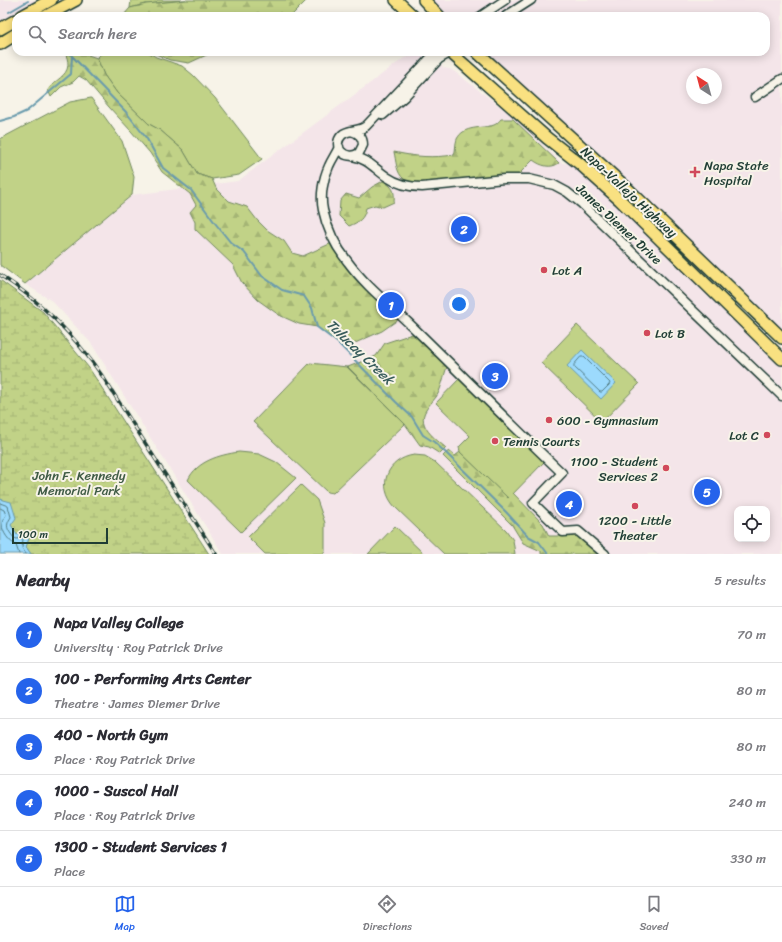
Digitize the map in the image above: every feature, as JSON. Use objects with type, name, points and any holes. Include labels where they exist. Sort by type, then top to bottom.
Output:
[{"type":"main road","points":[[29,12],[51,0]]},
{"type":"main road","points":[[54,12],[76,0]]},
{"type":"main road","points":[[396,0],[409,12]]},
{"type":"main road","points":[[424,0],[435,12]]},
{"type":"main road","points":[[0,29],[12,22]]},
{"type":"main road","points":[[0,44],[12,36]]},
{"type":"main road","name":"Napa-Vallejo Highway","points":[[455,56],[620,200],[782,359]]},
{"type":"main road","name":"Napa-Vallejo Highway","points":[[481,56],[640,201],[782,338]]},
{"type":"street","points":[[492,12],[505,0]]},
{"type":"street","points":[[512,12],[531,0]]},
{"type":"street","points":[[432,56],[366,126],[359,130],[346,132],[341,136],[326,177],[322,196],[324,216],[334,242],[348,263],[369,286],[562,473],[533,503],[563,532],[578,530],[605,554]]},
{"type":"street","points":[[326,177],[337,162],[359,153],[366,132],[375,122],[404,97],[439,59],[444,56]]},
{"type":"street","points":[[755,98],[782,78]]},
{"type":"street","points":[[351,131],[359,135],[363,143]]},
{"type":"street","name":"James Diemer Drive","points":[[363,143],[364,151],[367,157],[375,167]]},
{"type":"street","points":[[338,147],[342,153],[350,156]]},
{"type":"street","name":"James Diemer Drive","points":[[350,156],[365,160],[390,179],[403,185],[422,187],[522,178],[546,182],[567,192],[586,208],[782,396]]},
{"type":"shaded area","points":[[0,0],[51,0],[30,12],[12,12],[12,22],[0,29]]},
{"type":"shaded area","name":"Napa State Hospital","points":[[424,0],[782,0],[782,338],[481,56],[770,56],[770,12],[435,12]]},
{"type":"shaded area","points":[[414,56],[432,56],[444,68],[455,72],[514,117],[562,163],[580,164],[782,359],[782,554],[223,554],[91,343],[52,301],[25,284],[132,195],[238,181],[404,58]]},
{"type":"green space","points":[[131,0],[186,0],[146,4],[130,8]]},
{"type":"green space","points":[[186,0],[307,0],[295,12],[126,12],[130,8],[146,4]]},
{"type":"green space","points":[[66,56],[91,56],[97,58],[104,75],[117,93],[149,124],[160,130],[183,150],[197,174],[212,179],[216,188],[229,201],[247,207],[267,230],[284,241],[292,253],[303,256],[334,242],[402,317],[382,331],[353,344],[338,343],[317,327],[299,324],[279,315],[258,300],[242,283],[233,265],[195,229],[195,222],[190,212],[196,205],[190,194],[162,172],[150,153],[86,80],[79,76],[73,82],[61,87],[51,97],[48,90],[67,69],[68,60]]},
{"type":"green space","points":[[99,56],[154,56],[182,66],[215,98],[262,159],[239,175],[212,179],[197,174],[183,150],[160,130],[149,124],[117,93],[104,75],[97,58]]},
{"type":"green space","points":[[160,56],[204,56],[189,63],[170,60]]},
{"type":"green space","points":[[91,98],[122,141],[134,177],[132,195],[25,284],[0,265],[0,139],[70,102]]},
{"type":"green space","points":[[501,119],[513,119],[559,163],[553,166],[546,166],[533,160],[515,178],[417,187],[404,179],[399,173],[394,152],[424,156],[454,155],[457,139],[464,131],[494,125]]},
{"type":"green space","points":[[383,181],[393,189],[394,202],[383,207],[375,205],[366,208],[364,215],[360,220],[349,226],[339,216],[340,201],[346,194],[359,198],[372,187]]},
{"type":"green space","name":"John F. Kennedy Memorial Park","points":[[0,280],[43,312],[89,368],[209,554],[31,554],[26,547],[29,538],[17,536],[11,525],[11,503],[0,499]]},
{"type":"green space","points":[[577,325],[639,384],[602,422],[541,363]]},
{"type":"green space","points":[[418,332],[449,363],[439,392],[427,408],[424,416],[425,427],[428,432],[446,448],[440,454],[429,447],[420,445],[405,424],[348,367],[376,356],[385,343]]},
{"type":"green space","points":[[310,363],[347,367],[405,424],[333,493],[327,492],[253,422]]},
{"type":"green space","name":"Tennis Courts","points":[[459,379],[545,461],[508,499],[460,452],[459,447],[470,436],[436,403]]},
{"type":"green space","points":[[449,451],[455,456],[460,452],[508,498],[513,493],[543,524],[549,536],[567,536],[577,533],[605,554],[541,554],[541,551],[523,543],[512,525],[443,456]]},
{"type":"green space","points":[[239,452],[259,454],[276,462],[296,478],[241,532],[188,480],[197,468],[209,460]]},
{"type":"green space","points":[[414,455],[425,456],[435,462],[506,530],[513,540],[515,554],[444,554],[395,507],[389,499],[386,491],[387,475],[397,462]]},
{"type":"green space","points":[[301,485],[317,500],[325,523],[325,550],[323,554],[265,554],[248,537]]},
{"type":"green space","points":[[395,526],[424,554],[368,554]]},
{"type":"water","points":[[582,350],[616,383],[601,399],[567,366]]},
{"type":"water","points":[[0,499],[11,502],[16,518],[11,525],[17,535],[22,532],[29,538],[26,547],[31,554],[0,554]]},
{"type":"waterway","name":"Tulucay Creek","points":[[9,12],[28,1]]},
{"type":"waterway","name":"Tulucay Creek","points":[[72,56],[126,112],[147,139],[163,168],[191,190],[231,243],[244,252],[262,276],[282,290],[304,296],[312,308],[317,327],[338,343],[412,417],[423,435],[434,442],[446,453],[506,512],[528,536],[539,542],[548,554]]},
{"type":"waterway","name":"Tulucay Creek","points":[[0,121],[27,111],[71,74],[72,56]]},
{"type":"railway","points":[[0,275],[44,308],[69,334],[92,362],[216,554]]},
{"type":"place","name":"Napa State Hospital","points":[[695,172]]},
{"type":"place","name":"100 - Performing Arts Center","points":[[464,229]]},
{"type":"place","name":"Lot A","points":[[544,270]]},
{"type":"place","name":"Napa Valley College","points":[[391,305]]},
{"type":"place","name":"Lot B","points":[[647,333]]},
{"type":"place","name":"400 - North Gym","points":[[495,376]]},
{"type":"place","name":"600 - Gymnasium","points":[[549,420]]},
{"type":"place","name":"Lot C","points":[[767,435]]},
{"type":"place","name":"Tennis Courts","points":[[495,441]]},
{"type":"place","name":"1100 - Student Services 2","points":[[666,468]]},
{"type":"place","name":"1300 - Student Services 1","points":[[707,492]]},
{"type":"place","name":"1000 - Suscol Hall","points":[[569,504]]},
{"type":"place","name":"1200 - Little Theater","points":[[635,506]]}]
